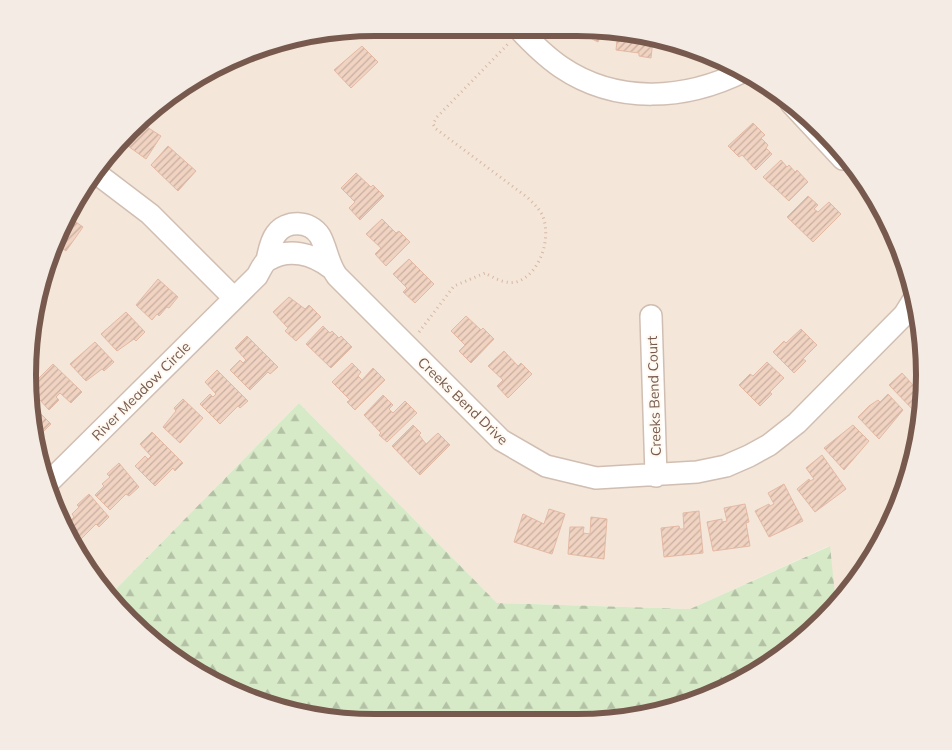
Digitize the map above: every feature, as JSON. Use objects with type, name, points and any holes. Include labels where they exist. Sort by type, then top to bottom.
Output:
[{"type":"street","points":[[527,36],[562,67],[587,81],[632,93],[656,95],[702,89],[734,75]]},
{"type":"street","points":[[101,176],[150,214],[234,298]]},
{"type":"street","name":"Creeks Bend Drive","points":[[267,260],[272,241],[277,233],[286,226],[304,224],[314,230],[320,236],[331,268],[497,436],[530,459],[560,471],[596,478],[656,476],[697,472],[726,466],[769,445],[788,431],[828,393],[909,308]]},
{"type":"street","points":[[267,260],[283,254],[296,253],[315,258],[331,268]]},
{"type":"street","name":"River Meadow Circle","points":[[52,479],[257,276],[267,260]]},
{"type":"street","name":"Creeks Bend Court","points":[[651,316],[656,476]]},
{"type":"path","points":[[407,346],[454,286],[485,273],[507,282],[518,282],[531,272],[541,256],[546,237],[544,220],[539,210],[505,180],[436,129],[434,124],[438,117],[513,36]]},
{"type":"shaded area","points":[[375,36],[599,37],[621,39],[665,48],[686,54],[727,71],[765,93],[800,120],[832,152],[859,187],[881,225],[898,266],[913,331],[916,375],[913,419],[898,484],[881,525],[859,563],[835,595],[829,546],[690,609],[497,603],[299,403],[114,591],[93,563],[71,525],[54,484],[39,419],[36,375],[37,353],[39,331],[48,287],[62,245],[93,187],[135,135],[187,93],[225,71],[266,54],[331,39]]},
{"type":"green space","points":[[299,403],[497,603],[690,609],[830,546],[835,594],[817,615],[765,657],[707,688],[665,702],[621,711],[577,714],[375,714],[331,711],[287,702],[266,696],[225,679],[169,644],[135,615],[114,591]]},
{"type":"building","points":[[587,36],[600,37],[598,42]]},
{"type":"building","points":[[617,39],[652,45],[651,58],[639,56],[639,53],[616,50]]},
{"type":"building","points":[[362,46],[378,62],[351,88],[334,70]]},
{"type":"building","points":[[753,123],[765,135],[761,138],[768,145],[766,148],[772,154],[756,170],[742,155],[739,157],[728,146]]},
{"type":"building","points":[[145,126],[161,136],[146,159],[126,145]]},
{"type":"building","points":[[168,146],[196,171],[178,191],[151,165]]},
{"type":"building","points":[[781,160],[795,172],[797,170],[808,182],[789,201],[763,177]]},
{"type":"building","points":[[356,173],[371,187],[373,185],[384,196],[360,220],[349,208],[355,202],[341,188]]},
{"type":"building","points":[[808,196],[818,205],[814,209],[818,212],[829,202],[841,214],[813,242],[787,217]]},
{"type":"building","points":[[382,219],[396,233],[399,231],[410,242],[386,266],[375,254],[381,248],[366,234]]},
{"type":"building","points":[[74,220],[83,227],[66,251],[61,248]]},
{"type":"building","points":[[409,259],[434,284],[415,303],[403,292],[407,288],[393,274]]},
{"type":"building","points":[[158,279],[178,297],[169,308],[167,307],[159,316],[157,314],[152,320],[136,305]]},
{"type":"building","points":[[289,297],[305,309],[309,305],[321,317],[296,341],[285,331],[288,328],[273,312]]},
{"type":"building","points":[[126,312],[145,332],[136,341],[134,339],[117,351],[101,334]]},
{"type":"building","points":[[466,316],[481,330],[483,328],[494,339],[471,363],[459,351],[465,345],[451,331]]},
{"type":"building","points":[[323,326],[339,338],[341,336],[352,347],[331,368],[306,344]]},
{"type":"building","points":[[801,329],[817,345],[803,359],[806,361],[794,373],[773,352],[784,341],[786,343]]},
{"type":"building","points":[[247,336],[278,367],[270,374],[268,372],[250,390],[230,370],[240,360],[243,363],[246,360],[235,348]]},
{"type":"building","points":[[95,342],[114,362],[104,371],[102,369],[86,381],[70,364]]},
{"type":"building","points":[[504,351],[518,366],[521,363],[532,374],[508,398],[497,386],[503,380],[488,366]]},
{"type":"building","points":[[767,362],[784,378],[770,392],[772,394],[760,406],[739,385],[750,374],[753,376]]},
{"type":"building","points":[[352,363],[361,372],[358,376],[362,380],[373,368],[385,380],[355,410],[347,402],[350,400],[332,382]]},
{"type":"building","points":[[53,364],[82,392],[71,403],[60,393],[56,397],[59,400],[49,410],[37,397],[36,381]]},
{"type":"building","points":[[217,370],[248,401],[240,408],[238,406],[220,424],[200,404],[210,394],[213,397],[216,394],[205,382]]},
{"type":"building","points":[[902,373],[913,385],[916,382],[914,411],[889,385]]},
{"type":"building","points":[[888,394],[903,410],[879,439],[858,417],[869,406],[878,400],[880,402]]},
{"type":"building","points":[[383,395],[393,405],[389,409],[393,413],[405,401],[417,413],[387,442],[379,435],[381,433],[364,415]]},
{"type":"building","points":[[183,399],[203,418],[180,443],[163,427],[176,411],[174,408]]},
{"type":"building","points":[[38,411],[51,424],[42,433]]},
{"type":"building","points":[[413,425],[421,433],[419,435],[426,444],[438,433],[450,445],[420,475],[392,446]]},
{"type":"building","points":[[853,425],[869,441],[844,470],[824,448]]},
{"type":"building","points":[[152,432],[183,463],[175,471],[173,468],[155,486],[135,466],[145,456],[148,459],[151,456],[140,444]]},
{"type":"building","points":[[822,455],[846,489],[815,512],[797,489],[809,479],[810,481],[814,479],[806,468]]},
{"type":"building","points":[[119,463],[139,487],[129,496],[126,494],[110,510],[95,495],[104,486],[102,484],[110,477],[107,474]]},
{"type":"building","points":[[784,484],[803,521],[769,537],[755,511],[769,504],[770,506],[774,504],[768,493]]},
{"type":"building","points":[[89,494],[109,517],[99,527],[96,524],[80,540],[69,522],[74,517],[72,514],[79,507],[77,505]]},
{"type":"building","points":[[745,504],[749,522],[746,523],[750,546],[713,551],[707,522],[722,519],[722,522],[727,521],[724,508]]},
{"type":"building","points":[[549,509],[565,514],[552,554],[514,542],[523,514],[544,524]]},
{"type":"building","points":[[699,511],[703,553],[664,557],[661,528],[679,526],[680,529],[684,529],[683,513]]},
{"type":"building","points":[[591,517],[607,519],[604,559],[568,554],[570,527],[584,527],[583,533],[590,534]]}]
